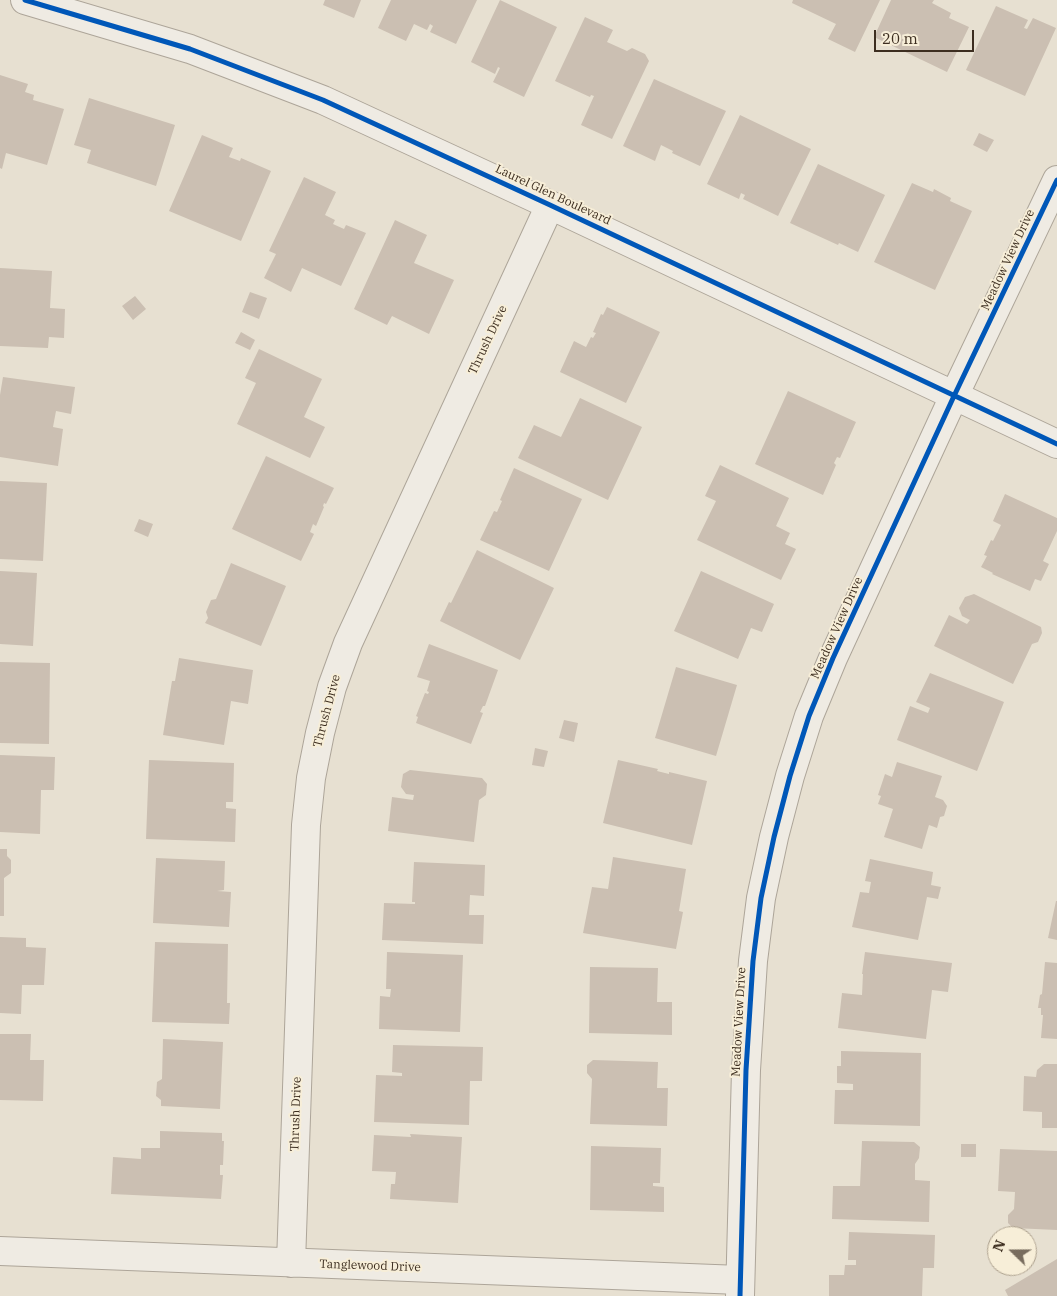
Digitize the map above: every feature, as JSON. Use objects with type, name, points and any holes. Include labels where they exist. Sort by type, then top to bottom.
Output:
[{"type":"street","name":"Laurel Glen Boulevard","points":[[26,0],[190,49],[323,100],[1057,444]]},
{"type":"street","name":"Meadow View Drive","points":[[740,1288],[746,1070],[753,960],[761,898],[790,776],[809,716],[837,649],[954,396],[1057,180]]},
{"type":"street","name":"Thrush Drive","points":[[291,1263],[306,825],[311,778],[320,733],[332,687],[348,643],[550,205]]},
{"type":"street","name":"Tanglewood Drive","points":[[0,1251],[291,1263],[740,1288]]},
{"type":"building","points":[[325,0],[361,0],[354,18],[323,5]]},
{"type":"building","points":[[391,0],[477,0],[456,44],[430,32],[433,26],[430,24],[427,30],[414,24],[406,41],[378,28]]},
{"type":"building","points":[[500,0],[557,27],[524,97],[493,82],[500,68],[498,67],[495,74],[471,62]]},
{"type":"building","points":[[793,0],[880,0],[855,52],[828,39],[836,24],[792,3]]},
{"type":"building","points":[[891,0],[934,0],[932,3],[951,13],[949,18],[969,27],[947,72],[874,37]]},
{"type":"building","points":[[996,6],[1028,20],[1024,28],[1027,29],[1033,18],[1056,28],[1025,96],[966,70]]},
{"type":"building","points":[[585,17],[613,30],[607,42],[627,51],[632,48],[645,54],[649,61],[612,139],[581,125],[594,96],[591,95],[590,97],[555,81]]},
{"type":"building","points":[[0,75],[28,84],[25,92],[34,95],[33,100],[64,109],[47,165],[6,153],[2,169],[0,168]]},
{"type":"building","points":[[654,79],[726,111],[700,166],[672,153],[673,151],[661,145],[655,161],[623,146]]},
{"type":"building","points":[[89,98],[175,125],[156,186],[87,163],[91,150],[74,145]]},
{"type":"building","points":[[740,115],[811,149],[778,216],[743,199],[745,195],[741,193],[739,199],[707,184]]},
{"type":"building","points":[[979,133],[994,140],[987,152],[973,145]]},
{"type":"building","points":[[202,135],[233,148],[229,157],[240,161],[241,158],[271,171],[241,241],[169,211]]},
{"type":"building","points":[[818,164],[885,195],[858,252],[790,223]]},
{"type":"building","points":[[304,177],[336,192],[325,215],[335,220],[333,224],[344,229],[346,225],[366,233],[341,286],[302,268],[291,292],[264,278],[276,254],[269,251]]},
{"type":"building","points":[[912,183],[933,192],[934,189],[951,198],[950,201],[972,211],[935,290],[874,262]]},
{"type":"building","points":[[395,220],[427,235],[414,263],[454,280],[429,334],[392,316],[387,325],[354,309]]},
{"type":"building","points":[[0,268],[52,271],[50,308],[65,309],[64,338],[49,337],[48,348],[0,346]]},
{"type":"building","points":[[250,292],[267,298],[259,319],[242,312]]},
{"type":"building","points":[[135,296],[146,309],[133,320],[122,306]]},
{"type":"building","points":[[607,307],[660,332],[626,403],[560,372],[574,341],[586,347],[591,337],[593,338],[596,333],[593,332],[601,314],[603,315]]},
{"type":"building","points":[[241,332],[255,340],[250,350],[235,343]]},
{"type":"building","points":[[259,349],[322,379],[304,417],[325,427],[310,458],[237,424],[256,383],[245,378]]},
{"type":"building","points":[[3,377],[75,387],[71,414],[56,411],[53,427],[63,429],[58,466],[0,457],[0,395]]},
{"type":"building","points":[[788,391],[856,422],[840,458],[837,457],[834,463],[836,465],[823,495],[755,464]]},
{"type":"building","points":[[580,398],[642,427],[608,500],[518,458],[534,425],[561,437]]},
{"type":"building","points":[[266,456],[334,488],[326,504],[324,503],[316,526],[313,524],[310,532],[314,534],[301,561],[232,529]]},
{"type":"building","points":[[720,465],[789,498],[776,526],[790,533],[785,544],[796,549],[781,580],[697,540],[716,501],[705,496]]},
{"type":"building","points":[[514,468],[582,499],[549,571],[480,540],[494,511],[497,512],[502,501],[500,500]]},
{"type":"building","points":[[0,481],[47,483],[43,561],[0,559]]},
{"type":"building","points":[[1005,494],[1057,518],[1057,531],[1043,561],[1049,564],[1041,581],[1035,579],[1030,591],[981,567],[987,556],[984,555],[991,540],[993,541],[1001,525],[993,521]]},
{"type":"building","points":[[139,519],[153,524],[148,537],[134,531]]},
{"type":"building","points":[[477,550],[554,588],[520,660],[440,621]]},
{"type":"building","points":[[231,563],[286,586],[261,646],[205,623],[208,618],[206,612],[211,600],[216,599]]},
{"type":"building","points":[[0,571],[37,573],[33,646],[0,644]]},
{"type":"building","points":[[701,571],[774,604],[762,632],[751,628],[738,659],[674,631]]},
{"type":"building","points":[[974,594],[1041,627],[1042,633],[1038,642],[1032,644],[1013,684],[934,646],[949,615],[967,624],[970,620],[962,616],[959,608],[965,597]]},
{"type":"building","points":[[429,644],[498,670],[485,706],[483,706],[480,712],[483,713],[471,744],[416,723],[418,717],[416,716],[425,693],[428,694],[429,692],[427,691],[430,681],[417,677]]},
{"type":"building","points":[[179,658],[253,670],[248,704],[231,701],[224,745],[163,735],[172,681],[175,681]]},
{"type":"building","points":[[0,662],[50,663],[49,744],[0,743]]},
{"type":"building","points":[[676,667],[737,685],[716,756],[655,738]]},
{"type":"building","points":[[930,673],[1004,702],[977,771],[897,740],[910,706],[928,713],[930,708],[916,702]]},
{"type":"building","points":[[564,720],[578,723],[574,742],[559,738]]},
{"type":"building","points":[[535,748],[548,751],[544,767],[532,765]]},
{"type":"building","points":[[0,755],[55,757],[54,790],[41,790],[40,834],[0,832]]},
{"type":"building","points":[[149,760],[234,763],[233,802],[226,802],[226,808],[236,809],[235,842],[146,839]]},
{"type":"building","points":[[618,760],[658,769],[657,771],[669,774],[669,772],[707,781],[692,845],[603,823]]},
{"type":"building","points":[[897,762],[942,776],[935,797],[943,800],[947,806],[944,816],[940,817],[937,828],[929,825],[922,849],[884,837],[893,809],[878,804],[881,796],[878,795],[885,774],[892,777]]},
{"type":"building","points":[[410,770],[482,778],[487,784],[486,795],[479,800],[474,842],[388,831],[392,797],[413,800],[414,795],[406,794],[401,787],[403,774]]},
{"type":"building","points":[[0,849],[7,849],[7,856],[11,860],[11,873],[4,878],[4,916],[0,916]]},
{"type":"building","points":[[613,857],[686,869],[679,911],[683,912],[676,949],[583,933],[592,887],[608,889]]},
{"type":"building","points":[[156,858],[225,861],[224,890],[217,891],[231,892],[229,927],[153,923]]},
{"type":"building","points":[[870,859],[933,872],[931,885],[941,887],[938,899],[927,897],[918,940],[852,927],[860,892],[869,893],[871,882],[865,881]]},
{"type":"building","points":[[414,862],[485,865],[484,896],[470,895],[469,915],[484,915],[483,944],[382,940],[384,903],[415,904],[415,902],[412,902]]},
{"type":"building","points":[[1057,901],[1057,940],[1048,938]]},
{"type":"building","points":[[0,937],[26,938],[26,947],[46,948],[44,985],[22,985],[21,1014],[0,1013]]},
{"type":"building","points":[[155,942],[228,944],[227,1003],[230,1003],[229,1024],[152,1022]]},
{"type":"building","points":[[387,952],[463,955],[460,1032],[379,1029],[380,996],[390,997],[391,989],[386,989]]},
{"type":"building","points":[[865,952],[952,963],[948,992],[932,990],[926,1039],[838,1028],[842,993],[862,995]]},
{"type":"building","points":[[1045,962],[1057,963],[1057,1039],[1041,1038],[1043,1015],[1041,1015],[1041,1008],[1038,1008],[1040,995],[1042,994]]},
{"type":"building","points":[[590,967],[658,968],[657,1002],[672,1002],[672,1035],[589,1033]]},
{"type":"building","points":[[0,1034],[31,1034],[30,1060],[44,1060],[43,1101],[0,1100]]},
{"type":"building","points":[[163,1039],[223,1042],[220,1109],[161,1106],[161,1100],[156,1096],[157,1082],[162,1079]]},
{"type":"building","points":[[393,1045],[483,1047],[482,1081],[470,1081],[469,1125],[374,1122],[376,1075],[402,1076],[402,1073],[392,1072]]},
{"type":"building","points":[[841,1051],[921,1053],[920,1126],[834,1124],[835,1090],[853,1090],[853,1084],[837,1083],[837,1066],[841,1066]]},
{"type":"building","points":[[593,1060],[658,1062],[657,1088],[668,1088],[667,1126],[590,1124],[592,1079],[587,1073],[587,1065]]},
{"type":"building","points":[[1044,1064],[1057,1064],[1057,1128],[1042,1128],[1042,1112],[1023,1111],[1024,1076],[1036,1077],[1037,1070]]},
{"type":"building","points":[[160,1131],[222,1133],[222,1141],[224,1141],[223,1165],[220,1165],[220,1175],[223,1175],[221,1199],[111,1194],[113,1157],[141,1159],[141,1148],[160,1148]]},
{"type":"building","points":[[410,1134],[462,1137],[458,1203],[390,1199],[391,1184],[395,1184],[396,1172],[372,1171],[374,1135],[411,1137]]},
{"type":"building","points":[[862,1141],[914,1142],[920,1147],[919,1158],[915,1164],[915,1180],[930,1181],[929,1222],[832,1219],[833,1186],[860,1186]]},
{"type":"building","points":[[961,1144],[976,1144],[976,1157],[961,1157]]},
{"type":"building","points":[[591,1146],[661,1148],[660,1183],[653,1183],[653,1186],[664,1187],[664,1212],[590,1210]]},
{"type":"building","points":[[1000,1149],[1057,1151],[1057,1230],[1037,1229],[1037,1226],[1011,1226],[1008,1223],[1008,1215],[1014,1209],[1015,1192],[998,1191]]},
{"type":"building","points":[[849,1232],[935,1235],[934,1268],[923,1268],[922,1296],[829,1296],[829,1275],[844,1275],[845,1265],[856,1265],[856,1260],[848,1260]]},
{"type":"building","points":[[1057,1259],[1057,1296],[1008,1296],[1005,1290],[1028,1276],[1037,1276],[1037,1271]]},
{"type":"cycle path","points":[[25,0],[190,49],[323,100],[1057,444]]},
{"type":"cycle path","points":[[740,1296],[746,1070],[753,961],[761,898],[790,776],[809,716],[833,658],[954,396],[1057,180]]}]
